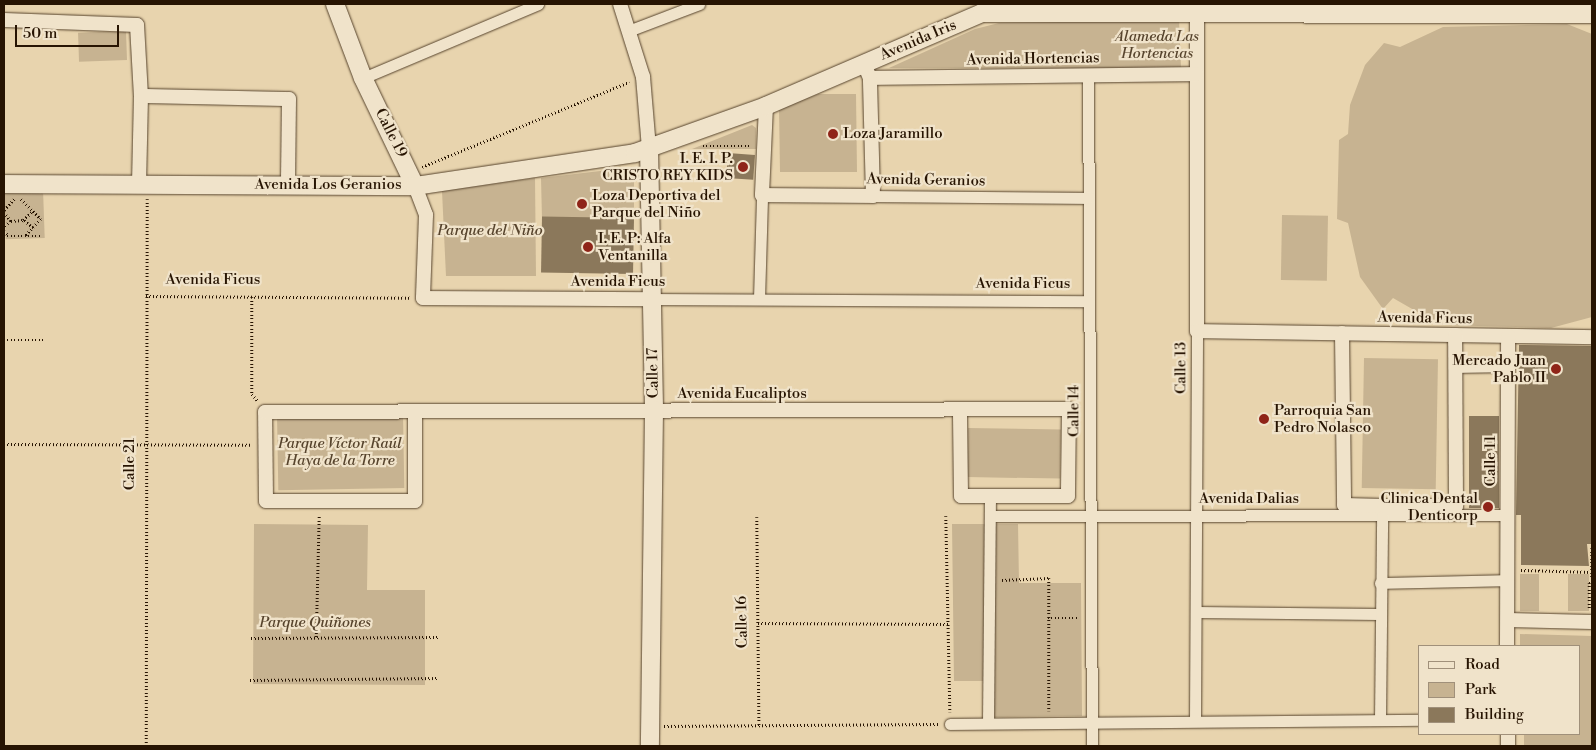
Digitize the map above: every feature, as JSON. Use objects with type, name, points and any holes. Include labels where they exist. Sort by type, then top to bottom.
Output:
[{"type":"street","name":"Calle 19","points":[[335,4],[363,78],[413,179],[426,215],[423,298]]},
{"type":"street","points":[[363,78],[538,4]]},
{"type":"street","name":"Calle 17","points":[[620,4],[631,30],[643,77],[649,148],[654,410],[650,746]]},
{"type":"street","points":[[631,30],[699,4]]},
{"type":"street","name":"Avenida Iris","points":[[649,148],[867,71],[980,8],[1197,14],[1592,14]]},
{"type":"street","name":"Calle 13","points":[[1195,722],[1197,14]]},
{"type":"street","points":[[4,20],[132,23],[140,29],[143,183]]},
{"type":"street","points":[[867,71],[873,196]]},
{"type":"street","name":"Avenida Hortencias","points":[[867,71],[1088,75],[1197,74]]},
{"type":"street","name":"Calle 14","points":[[1088,75],[1092,746]]},
{"type":"street","points":[[141,96],[289,99],[288,185]]},
{"type":"street","points":[[759,299],[766,106]]},
{"type":"street","name":"Avenida Los Geranios","points":[[4,184],[288,185],[413,179],[649,148]]},
{"type":"street","name":"Avenida Geranios","points":[[762,195],[1089,198]]},
{"type":"street","name":"Avenida Ficus","points":[[423,298],[1090,301]]},
{"type":"street","name":"Avenida Ficus","points":[[1197,331],[1592,337]]},
{"type":"street","points":[[1342,333],[1344,505],[1456,506],[1455,335]]},
{"type":"street","name":"Calle 11","points":[[1507,645],[1508,336]]},
{"type":"street","points":[[960,409],[960,496],[990,496],[988,723]]},
{"type":"street","name":"Calle 14","points":[[990,496],[1068,496],[1069,409]]},
{"type":"street","name":"Avenida Eucaliptos","points":[[265,412],[1069,409]]},
{"type":"street","points":[[265,412],[266,501],[415,501],[415,411]]},
{"type":"street","points":[[1380,720],[1379,614],[1382,515]]},
{"type":"street","name":"Avenida Dalias","points":[[991,516],[1507,515]]},
{"type":"street","points":[[1380,583],[1508,575]]},
{"type":"street","points":[[1196,612],[1379,614]]},
{"type":"street","points":[[1508,620],[1591,616]]},
{"type":"street","points":[[950,724],[1418,720]]},
{"type":"lane","points":[[1455,370],[1508,368]]},
{"type":"path","points":[[413,179],[643,77]]},
{"type":"path","points":[[696,146],[764,146]]},
{"type":"path","name":"Calle 21","points":[[143,183],[146,296],[146,746]]},
{"type":"path","points":[[11,221],[4,211],[15,198]]},
{"type":"path","points":[[20,198],[41,219],[25,236]]},
{"type":"path","points":[[4,226],[11,221],[23,220],[33,211]]},
{"type":"path","points":[[23,220],[33,228]]},
{"type":"path","points":[[4,231],[9,236]]},
{"type":"path","points":[[4,236],[41,236]]},
{"type":"path","name":"Avenida Ficus","points":[[146,296],[423,298]]},
{"type":"path","points":[[252,297],[252,394],[265,412]]},
{"type":"path","points":[[4,340],[43,340]]},
{"type":"path","points":[[4,444],[266,445]]},
{"type":"path","points":[[316,637],[319,516]]},
{"type":"path","points":[[650,726],[950,724],[946,516]]},
{"type":"path","name":"Calle 16","points":[[757,518],[759,725]]},
{"type":"path","points":[[1592,548],[1592,578]]},
{"type":"path","points":[[1508,575],[1592,572]]},
{"type":"path","points":[[990,580],[1049,578],[1049,723]]},
{"type":"path","points":[[1591,616],[1589,583],[1592,583]]},
{"type":"path","points":[[1048,618],[1091,618]]},
{"type":"path","points":[[758,623],[949,624]]},
{"type":"path","points":[[251,638],[438,637]]},
{"type":"path","points":[[250,680],[438,678]]},
{"type":"green space","name":"Alameda Las Hortencias","points":[[1179,20],[1181,68],[889,68],[975,29],[999,23]]},
{"type":"green space","points":[[1567,24],[1592,34],[1592,317],[1551,328],[1440,325],[1393,298],[1383,309],[1360,277],[1348,223],[1337,219],[1339,140],[1348,134],[1350,105],[1365,65],[1384,43],[1400,47],[1443,27]]},
{"type":"green space","points":[[126,31],[127,60],[79,62],[78,33]]},
{"type":"green space","points":[[818,94],[856,94],[857,172],[780,172],[779,109]]},
{"type":"green space","points":[[752,125],[756,128],[756,149],[692,149]]},
{"type":"green space","name":"Loza Deportiva del Parque del Niño","points":[[634,167],[634,218],[542,219],[541,178]]},
{"type":"green space","name":"Parque del Niño","points":[[535,178],[536,276],[446,276],[442,191]]},
{"type":"green space","points":[[43,189],[45,238],[6,239],[4,190]]},
{"type":"green space","points":[[1282,215],[1328,216],[1327,281],[1281,280]]},
{"type":"green space","points":[[1364,358],[1438,359],[1436,489],[1362,488]]},
{"type":"green space","name":"Parque Víctor Raúl Haya de la Torre","points":[[403,413],[404,488],[278,490],[277,415]]},
{"type":"green space","points":[[968,428],[1061,430],[1060,479],[967,477]]},
{"type":"green space","name":"Parque Quiñones","points":[[254,524],[368,525],[367,590],[425,590],[425,685],[253,684]]},
{"type":"green space","points":[[952,524],[1018,524],[1019,583],[1081,583],[1082,716],[994,717],[994,681],[954,681]]},
{"type":"green space","points":[[1520,574],[1539,574],[1539,611],[1520,611]]},
{"type":"green space","points":[[1568,574],[1589,574],[1589,611],[1568,611]]},
{"type":"green space","points":[[1520,634],[1592,636],[1592,746],[1524,746],[1524,735],[1581,735],[1581,645],[1520,645]]},
{"type":"building","name":"I. E. I. P. CRISTO REY KIDS","points":[[728,153],[755,155],[753,180],[726,178]]},
{"type":"building","name":"I. E. P: Alfa Ventanilla","points":[[542,216],[634,218],[633,274],[541,272]]},
{"type":"building","points":[[1519,345],[1592,346],[1592,544],[1587,544],[1589,566],[1521,565],[1521,515],[1516,515]]},
{"type":"building","points":[[1469,416],[1499,416],[1499,508],[1469,508]]},
{"type":"place","name":"Loza Jaramillo","points":[[833,134]]},
{"type":"place","name":"I. E. I. P. CRISTO REY KIDS","points":[[743,167]]},
{"type":"place","name":"Loza Deportiva del Parque del Niño","points":[[582,204]]},
{"type":"place","name":"I. E. P: Alfa Ventanilla","points":[[588,247]]},
{"type":"place","name":"Mercado Juan Pablo II","points":[[1556,369]]},
{"type":"place","name":"Parroquia San Pedro Nolasco","points":[[1264,419]]},
{"type":"place","name":"Clinica Dental Denticorp","points":[[1488,507]]}]
